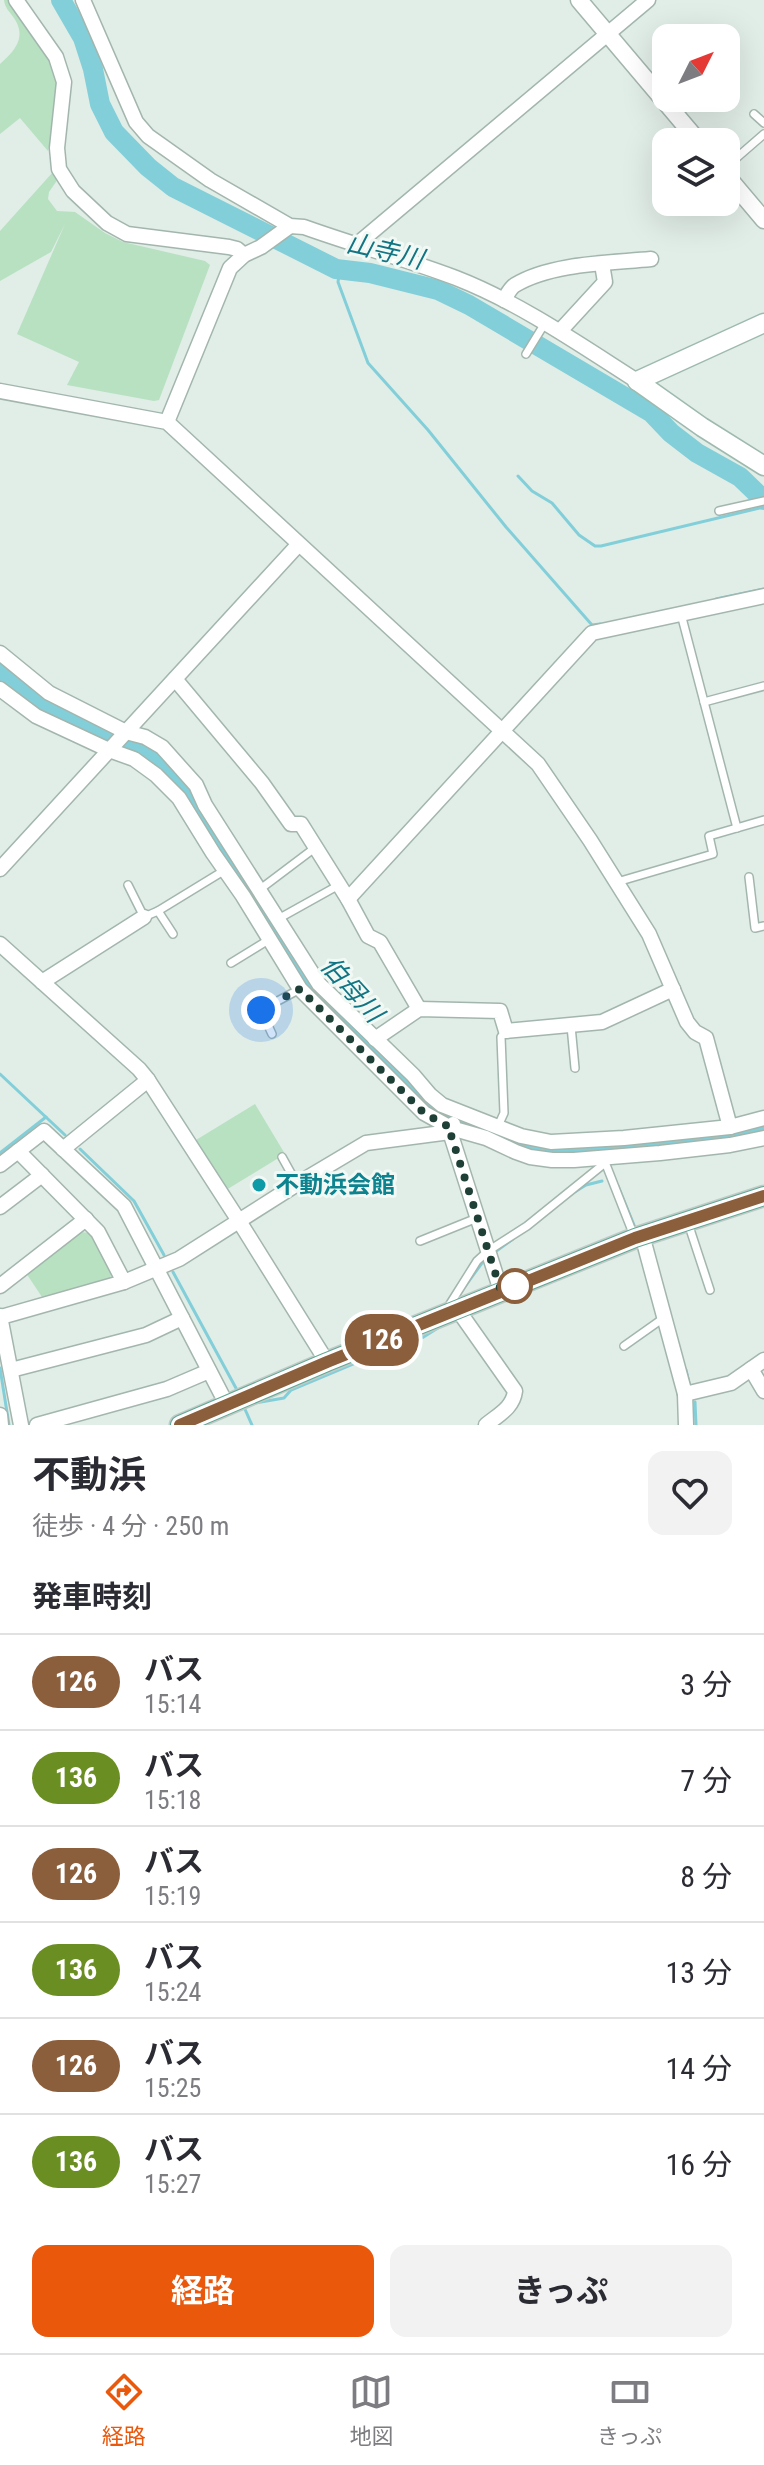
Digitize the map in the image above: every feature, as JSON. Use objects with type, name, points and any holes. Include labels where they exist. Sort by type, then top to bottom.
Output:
[{"type":"main road","points":[[637,381],[764,323]]},
{"type":"main road","points":[[637,381],[764,466]]},
{"type":"main road","points":[[180,1425],[454,1307],[639,1236],[764,1196]]},
{"type":"street","points":[[16,0],[56,57],[64,82],[57,148],[59,169],[73,191],[107,223],[127,234],[229,247],[244,255]]},
{"type":"street","points":[[83,0],[129,110],[148,136],[286,228]]},
{"type":"street","points":[[579,0],[687,128]]},
{"type":"street","points":[[355,246],[648,0]]},
{"type":"street","points":[[740,192],[764,220]]},
{"type":"street","points":[[167,422],[230,268],[244,255],[261,247],[286,228],[304,227],[456,278],[560,331],[637,381]]},
{"type":"street","points":[[504,300],[513,286],[544,274],[651,259]]},
{"type":"street","points":[[560,331],[605,282],[602,264]]},
{"type":"street","points":[[0,391],[167,422],[538,764],[649,934],[687,1022],[695,1032],[706,1038],[730,1127]]},
{"type":"street","points":[[0,869],[298,545]]},
{"type":"street","points":[[348,899],[592,633],[764,596]]},
{"type":"street","points":[[0,653],[49,693],[118,740],[134,759],[179,798],[300,989],[424,1113],[450,1130],[486,1138],[530,1157],[605,1161],[764,1138]]},
{"type":"street","points":[[175,679],[262,783],[291,824],[301,824],[368,936],[380,942],[419,1009]]},
{"type":"street","points":[[0,689],[36,716],[118,740],[145,737],[162,747],[196,785],[205,805],[319,984],[442,1105],[536,1140],[551,1142],[730,1127],[764,1118]]},
{"type":"street","points":[[225,870],[240,860]]},
{"type":"street","points":[[42,982],[151,914]]},
{"type":"street","points":[[0,944],[148,1080],[327,1362]]},
{"type":"street","points":[[375,1039],[419,1009],[500,1011],[506,1031],[571,1026],[602,1022],[673,989]]},
{"type":"street","points":[[63,1149],[148,1080]]},
{"type":"street","points":[[458,1111],[450,1130],[501,1291]]},
{"type":"street","points":[[21,1425],[0,1317],[124,1282],[179,1259],[366,1143],[450,1130]]},
{"type":"street","points":[[0,1165],[44,1131],[124,1206],[227,1405]]},
{"type":"street","points":[[603,1140],[605,1161]]},
{"type":"street","points":[[18,1151],[98,1232],[124,1282]]},
{"type":"street","points":[[0,1207],[42,1175]]},
{"type":"street","points":[[0,1286],[86,1219]]},
{"type":"street","points":[[639,1236],[685,1394],[686,1425]]},
{"type":"street","points":[[454,1307],[515,1391],[509,1407],[486,1425]]},
{"type":"street","points":[[11,1370],[146,1335],[182,1318]]},
{"type":"street","points":[[685,1394],[731,1383],[758,1365],[764,1391]]},
{"type":"street","points":[[37,1425],[167,1389],[209,1371]]},
{"type":"street","points":[[0,1415],[1,1425]]},
{"type":"lane","points":[[754,114],[764,123]]},
{"type":"lane","points":[[740,155],[764,134]]},
{"type":"lane","points":[[526,354],[545,323]]},
{"type":"lane","points":[[719,511],[764,501]]},
{"type":"lane","points":[[681,614],[737,828]]},
{"type":"lane","points":[[704,702],[764,686]]},
{"type":"lane","points":[[617,882],[713,854],[709,836],[764,820]]},
{"type":"lane","points":[[259,890],[316,847]]},
{"type":"lane","points":[[151,914],[225,870]]},
{"type":"lane","points":[[749,877],[755,928],[764,926]]},
{"type":"lane","points":[[128,885],[151,914],[173,934]]},
{"type":"lane","points":[[278,919],[339,885]]},
{"type":"lane","points":[[231,963],[270,939]]},
{"type":"lane","points":[[272,1034],[261,1010],[300,989]]},
{"type":"lane","points":[[571,1026],[575,1068]]},
{"type":"lane","points":[[498,1126],[504,1113],[501,1037],[506,1031]]},
{"type":"lane","points":[[282,1157],[297,1184]]},
{"type":"lane","points":[[454,1307],[477,1261],[527,1226],[605,1161],[639,1236]]},
{"type":"lane","points":[[420,1241],[477,1218]]},
{"type":"lane","points":[[687,1220],[710,1290]]},
{"type":"lane","points":[[624,1346],[665,1317]]},
{"type":"green space","points":[[4,0],[8,0],[52,63],[60,91],[48,151],[20,118],[0,134],[0,64],[14,49],[19,37],[18,25]]},
{"type":"green space","points":[[53,172],[58,179],[48,199],[57,211],[75,212],[123,242],[205,261],[210,265],[159,400],[67,385],[79,362],[17,334],[65,224],[51,252],[0,281],[0,231]]},
{"type":"green space","points":[[255,1104],[285,1154],[226,1190],[196,1140]]},
{"type":"green space","points":[[80,1232],[91,1233],[112,1271],[110,1279],[42,1297],[26,1273]]},
{"type":"waterway","name":"山寺川","points":[[61,0],[83,38],[100,104],[114,132],[148,167],[173,187],[336,269],[370,273],[438,290],[469,305],[652,413],[671,433],[697,453],[740,477],[764,500]]},
{"type":"waterway","points":[[340,269],[338,282],[368,363],[592,625],[600,624]]},
{"type":"waterway","points":[[518,476],[532,491],[552,503],[579,535],[595,546],[764,507]]},
{"type":"waterway","points":[[716,599],[764,589]]},
{"type":"waterway","name":"伯母川","points":[[0,673],[53,713],[154,759],[185,791],[313,990],[432,1109],[531,1148],[549,1151],[612,1147],[764,1127]]},
{"type":"waterway","points":[[0,1074],[65,1135]]},
{"type":"waterway","points":[[0,1153],[46,1117]]},
{"type":"waterway","points":[[80,1149],[134,1201],[164,1255]]},
{"type":"waterway","points":[[573,1193],[586,1185],[602,1181]]},
{"type":"waterway","points":[[618,1186],[636,1230]]},
{"type":"waterway","points":[[495,1252],[513,1239]]},
{"type":"waterway","points":[[463,1289],[482,1263]]},
{"type":"waterway","points":[[173,1272],[237,1390]]},
{"type":"waterway","points":[[255,1403],[284,1398],[291,1390],[391,1348],[406,1348],[441,1326]]},
{"type":"waterway","points":[[0,1368],[9,1425]]},
{"type":"waterway","points":[[686,1370],[689,1383]]},
{"type":"waterway","points":[[695,1402],[696,1425]]},
{"type":"waterway","points":[[244,1407],[252,1425]]},
{"type":"bus line","name":"126","points":[[180,1425],[635,1238],[764,1196]]},
{"type":"place","name":"不動浜会館","points":[[259,1185]]},
{"type":"route","points":[[261,1010],[300,989],[424,1113],[451,1128],[501,1291],[515,1286]]}]
